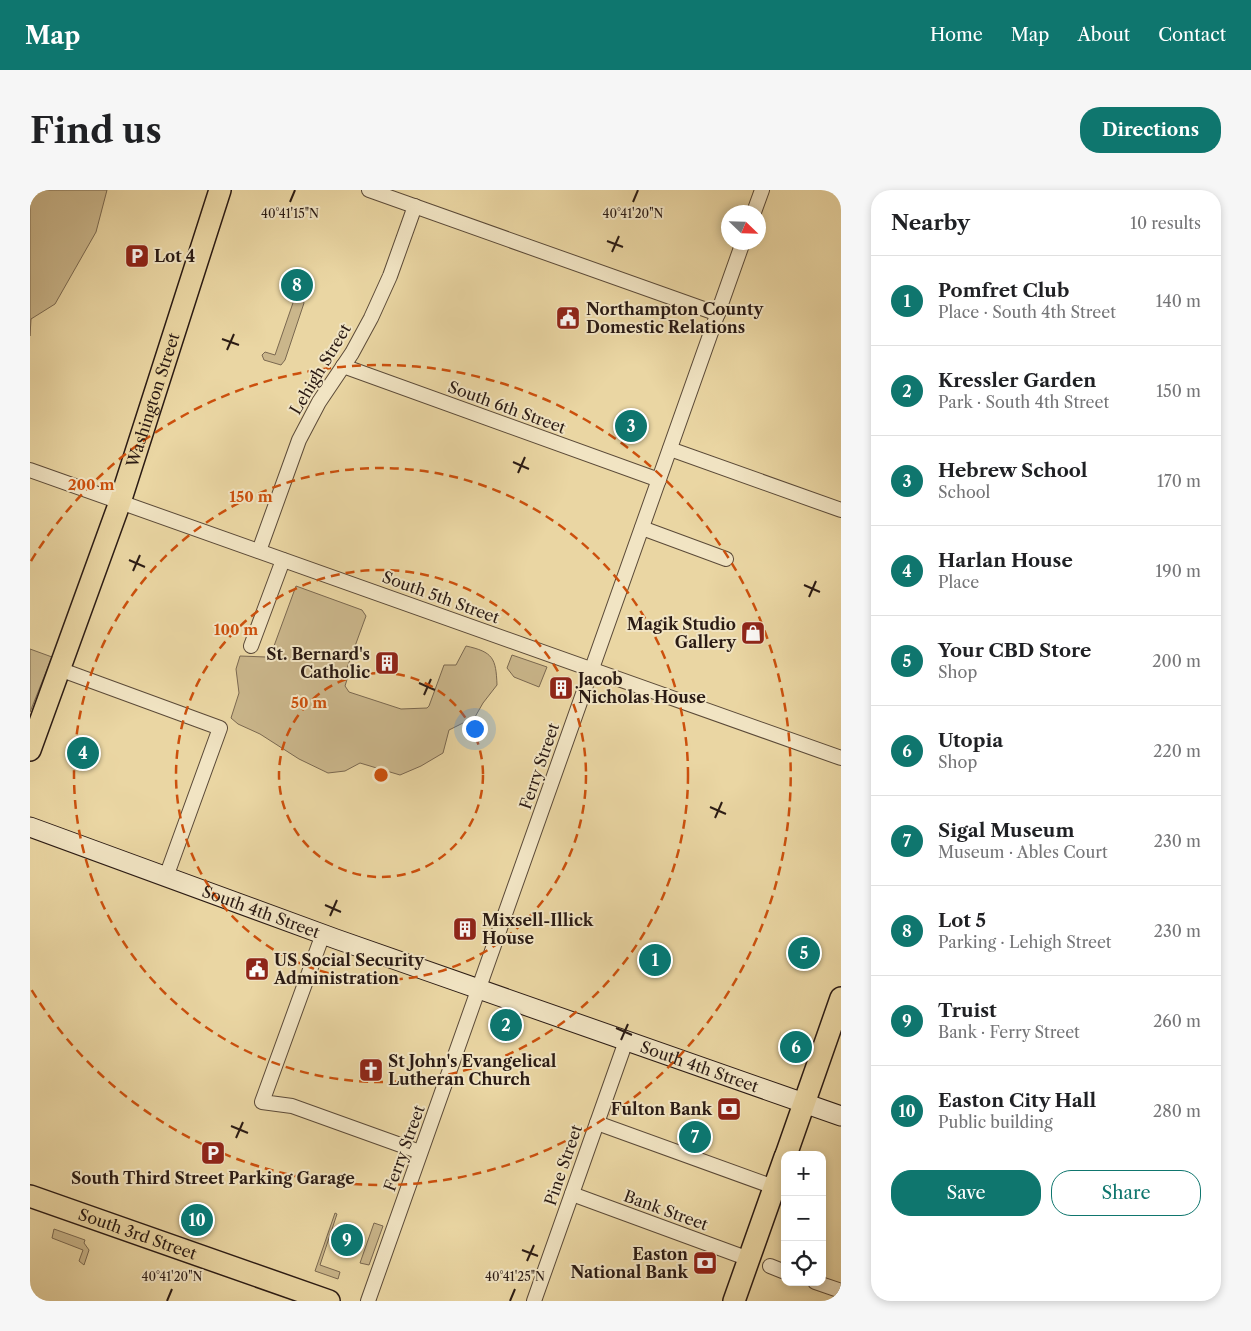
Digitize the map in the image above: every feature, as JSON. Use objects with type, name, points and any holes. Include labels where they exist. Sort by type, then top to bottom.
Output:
[{"type":"main road","name":"Washington Street","points":[[30,750],[120,502],[220,190]]},
{"type":"main road","points":[[787,1151],[841,998]]},
{"type":"main road","points":[[734,1301],[781,1167]]},
{"type":"main road","name":"South 3rd Street","points":[[30,1196],[329,1301]]},
{"type":"street","points":[[370,190],[718,314]]},
{"type":"street","points":[[757,205],[762,190]]},
{"type":"street","name":"Lehigh Street","points":[[259,551],[303,431],[361,336],[386,287],[415,206]]},
{"type":"street","name":"Ferry Street","points":[[368,1301],[740,250]]},
{"type":"street","name":"South 6th Street","points":[[343,366],[659,480]]},
{"type":"street","points":[[670,449],[841,510]]},
{"type":"street","name":"South 5th Street","points":[[30,470],[841,758]]},
{"type":"street","points":[[642,528],[726,559]]},
{"type":"street","points":[[251,646],[283,560]]},
{"type":"street","points":[[59,669],[220,728],[166,877]]},
{"type":"street","name":"South 4th Street","points":[[30,827],[478,990],[841,1116]]},
{"type":"street","points":[[323,934],[262,1102],[292,1106],[420,1152]]},
{"type":"street","name":"Pine Street","points":[[534,1301],[626,1041]]},
{"type":"street","points":[[597,1123],[774,1187]]},
{"type":"street","name":"Bank Street","points":[[572,1194],[749,1259]]},
{"type":"street","points":[[770,1266],[781,1270]]},
{"type":"street","points":[[826,1286],[841,1291]]},
{"type":"shaded area","points":[[30,190],[107,190],[96,232],[55,304],[31,319],[30,336]]},
{"type":"shaded area","points":[[295,297],[303,299],[304,303],[285,360],[281,365],[264,360],[262,355],[265,352],[275,355]]},
{"type":"shaded area","points":[[296,586],[362,610],[366,616],[347,668],[349,673],[345,686],[349,692],[401,709],[427,708],[444,665],[456,665],[466,646],[482,651],[491,658],[496,668],[497,685],[475,717],[449,730],[443,753],[421,766],[400,775],[360,763],[345,771],[328,773],[299,759],[260,734],[238,724],[231,718],[239,693],[236,669],[240,656],[266,657],[274,646]]},
{"type":"shaded area","points":[[30,649],[52,657],[30,712]]},
{"type":"shaded area","points":[[512,655],[547,667],[539,687],[514,677],[507,668]]},
{"type":"shaded area","points":[[335,1213],[337,1214],[320,1265],[340,1272],[338,1279],[315,1271]]},
{"type":"shaded area","points":[[374,1223],[383,1226],[369,1265],[360,1263]]},
{"type":"shaded area","points":[[54,1229],[85,1240],[84,1243],[89,1250],[84,1265],[79,1261],[83,1250],[52,1238]]},
{"type":"place","name":"Lot 4","points":[[137,256]]},
{"type":"place","name":"Lot 5","points":[[297,285]]},
{"type":"place","name":"Northampton County Domestic Relations","points":[[568,318]]},
{"type":"place","name":"Hebrew School","points":[[631,426]]},
{"type":"place","name":"Magik Studio Gallery","points":[[753,633]]},
{"type":"place","name":"St. Bernard's Catholic","points":[[387,663]]},
{"type":"place","name":"Jacob Nicholas House","points":[[561,688]]},
{"type":"place","name":"Harlan House","points":[[83,753]]},
{"type":"place","name":"Mixsell-Illick House","points":[[465,929]]},
{"type":"place","name":"Your CBD Store","points":[[804,953]]},
{"type":"place","name":"Pomfret Club","points":[[655,960]]},
{"type":"place","name":"US Social Security Administration","points":[[257,969]]},
{"type":"place","name":"Kressler Garden","points":[[506,1025]]},
{"type":"place","name":"Utopia","points":[[796,1047]]},
{"type":"place","name":"St John's Evangelical Lutheran Church","points":[[371,1070]]},
{"type":"place","name":"Fulton Bank","points":[[729,1109]]},
{"type":"place","name":"Sigal Museum","points":[[695,1137]]},
{"type":"place","name":"South Third Street Parking Garage","points":[[213,1153]]},
{"type":"place","name":"Easton City Hall","points":[[197,1220]]},
{"type":"place","name":"Truist","points":[[347,1240]]},
{"type":"place","name":"Easton National Bank","points":[[705,1263]]}]
